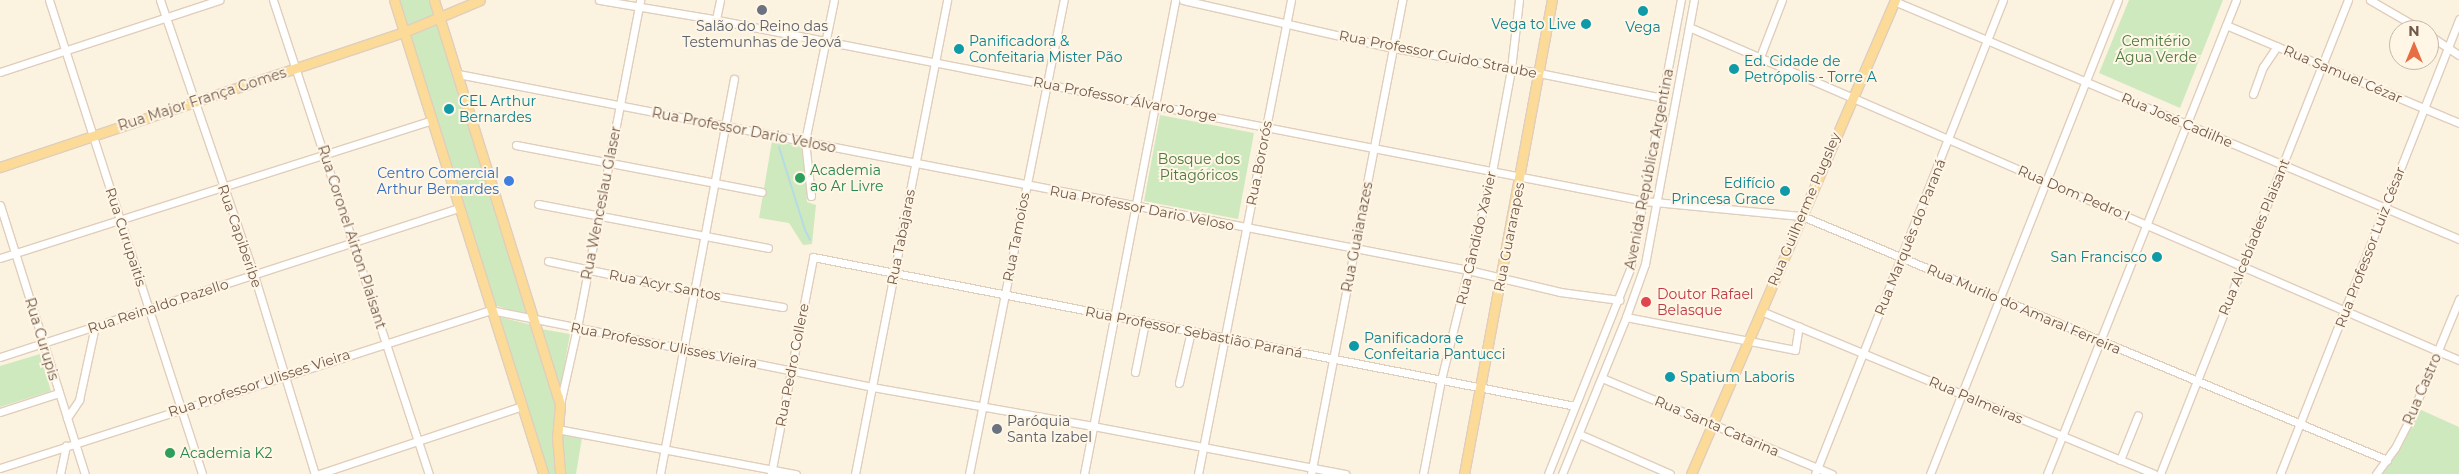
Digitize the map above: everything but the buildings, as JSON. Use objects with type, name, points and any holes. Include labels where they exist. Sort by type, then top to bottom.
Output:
[{"type":"main road","points":[[394,0],[543,474]]},
{"type":"main road","points":[[434,0],[560,405],[557,428],[560,474]]},
{"type":"main road","name":"Rua Major França Gomes","points":[[0,167],[404,32],[480,0]]},
{"type":"main road","name":"Rua Guararapes","points":[[1464,474],[1502,278],[1552,0]]},
{"type":"main road","name":"Rua Guilherme Pugsley","points":[[1690,474],[1895,0]]},
{"type":"street","name":"Rua Curupaitis","points":[[49,0],[202,474]]},
{"type":"street","name":"Rua Capiberibe","points":[[160,0],[254,275],[317,474]]},
{"type":"street","points":[[0,72],[219,0]]},
{"type":"street","name":"Rua Coronel Airton Plaisant","points":[[273,0],[429,474]]},
{"type":"street","name":"Rua Professor Álvaro Jorge","points":[[599,0],[639,4],[1520,178],[1651,202]]},
{"type":"street","points":[[716,20],[720,0]]},
{"type":"street","points":[[811,196],[805,141],[834,0]]},
{"type":"street","name":"Rua Tabajaras","points":[[855,474],[947,0]]},
{"type":"street","name":"Rua Tamoios","points":[[969,474],[1064,0]]},
{"type":"street","points":[[1084,474],[1175,0]]},
{"type":"street","name":"Rua Professor Guido Straube","points":[[1184,0],[1393,48],[1539,73],[1663,98]]},
{"type":"street","name":"Rua Bororós","points":[[1198,474],[1291,0]]},
{"type":"street","name":"Rua Guaianazes","points":[[1312,471],[1402,0]]},
{"type":"street","name":"Rua Cândido Xavier","points":[[1423,474],[1442,380],[1492,172],[1510,69],[1519,0]]},
{"type":"street","name":"Avenida República Argentina","points":[[1562,474],[1626,317],[1646,259],[1663,98],[1681,0]]},
{"type":"street","name":"Avenida República Argentina","points":[[1548,474],[1619,300],[1651,202],[1694,0]]},
{"type":"street","points":[[1760,58],[1782,0]]},
{"type":"street","name":"Rua José Cadilhe","points":[[1895,0],[2459,239]]},
{"type":"street","name":"Rua Marquês do Paraná","points":[[1816,471],[2003,0]]},
{"type":"street","points":[[1930,474],[2118,0]]},
{"type":"street","points":[[2047,474],[2236,0]]},
{"type":"street","name":"Rua Alcebíades Plaisant","points":[[2160,474],[2348,0]]},
{"type":"street","points":[[2370,0],[2405,20]]},
{"type":"street","name":"Rua Wenceslau Glaser","points":[[560,405],[577,328],[639,4]]},
{"type":"street","name":"Rua Professor Luiz César","points":[[2280,474],[2459,19]]},
{"type":"street","name":"Rua Samuel Cézar","points":[[2226,25],[2459,122]]},
{"type":"street","name":"Rua Dom Pedro I","points":[[1689,27],[2459,360]]},
{"type":"street","points":[[2439,42],[2459,55]]},
{"type":"street","points":[[2253,94],[2262,67],[2277,46]]},
{"type":"street","name":"Rua Professor Dario Veloso","points":[[458,74],[1355,250],[1468,270],[1560,292],[1619,300]]},
{"type":"street","points":[[660,474],[734,79]]},
{"type":"street","points":[[0,258],[432,120]]},
{"type":"street","points":[[516,145],[762,192]]},
{"type":"street","name":"Rua Murilo do Amaral Ferreira","points":[[1651,202],[1802,216],[2387,460]]},
{"type":"street","points":[[538,204],[768,248]]},
{"type":"street","name":"Rua Curupis","points":[[0,205],[85,474]]},
{"type":"street","name":"Rua Reinaldo Pazello","points":[[0,357],[459,208]]},
{"type":"street","name":"Rua Professor Sebastião Paraná","points":[[813,257],[1575,406]]},
{"type":"street","name":"Rua Pedro Collere","points":[[771,472],[813,257]]},
{"type":"street","name":"Rua Acyr Santos","points":[[548,262],[694,292],[783,307]]},
{"type":"street","name":"Rua Castro","points":[[2376,474],[2387,460],[2408,424],[2459,299]]},
{"type":"street","name":"Rua Professor Ulisses Vieira","points":[[0,468],[286,374],[490,310],[872,387],[1203,446],[1312,471],[1345,474]]},
{"type":"street","name":"Rua Palmeiras","points":[[1761,311],[2154,474]]},
{"type":"street","points":[[1626,317],[1795,350],[1799,326]]},
{"type":"street","points":[[1135,372],[1145,322]]},
{"type":"street","points":[[67,418],[79,400],[95,326]]},
{"type":"street","points":[[1179,382],[1191,330]]},
{"type":"street","name":"Rua Santa Catarina","points":[[1602,378],[1712,424],[1816,471],[1832,474]]},
{"type":"street","points":[[0,412],[59,393]]},
{"type":"street","points":[[317,474],[522,406]]},
{"type":"street","points":[[2120,460],[2138,415]]},
{"type":"street","points":[[557,428],[771,472],[796,474]]},
{"type":"street","points":[[1579,434],[1670,474]]},
{"type":"street","points":[[60,474],[66,446]]},
{"type":"green space","points":[[396,0],[432,0],[533,317],[494,305]]},
{"type":"green space","name":"Cemitério Água Verde","points":[[2129,0],[2223,0],[2180,108],[2099,73]]},
{"type":"green space","name":"Bosque dos Pitagóricos","points":[[1160,115],[1254,133],[1238,219],[1144,201]]},
{"type":"green space","points":[[772,141],[805,147],[807,202],[816,205],[812,244],[803,245],[789,223],[759,218]]},
{"type":"green space","points":[[500,317],[532,325],[557,406],[558,474],[547,474]]},
{"type":"green space","points":[[541,329],[570,334],[560,391]]},
{"type":"green space","points":[[40,354],[51,391],[0,407],[0,366]]},
{"type":"green space","points":[[2419,409],[2459,427],[2459,474],[2378,474],[2392,456]]},
{"type":"green space","points":[[560,433],[582,438],[576,474],[565,474]]},
{"type":"waterway","points":[[779,147],[805,230],[810,240]]},
{"type":"place","name":"Salão do Reino das Testemunhas de Jeová","points":[[762,10]]},
{"type":"place","name":"Vega","points":[[1643,11]]},
{"type":"place","name":"Vega to Live","points":[[1586,24]]},
{"type":"place","name":"Panificadora & Confeitaria Mister Pão","points":[[959,49]]},
{"type":"place","name":"Ed. Cidade de Petrópolis - Torre A","points":[[1734,69]]},
{"type":"place","name":"CEL Arthur Bernardes","points":[[449,109]]},
{"type":"place","name":"Academia ao Ar Livre","points":[[800,178]]},
{"type":"place","name":"Centro Comercial Arthur Bernardes","points":[[509,181]]},
{"type":"place","name":"Edifício Princesa Grace","points":[[1785,191]]},
{"type":"place","name":"San Francisco","points":[[2157,257]]},
{"type":"place","name":"Doutor Rafael Belasque","points":[[1646,302]]},
{"type":"place","name":"Panificadora e Confeitaria Pantucci","points":[[1354,346]]},
{"type":"place","name":"Spatium Laboris","points":[[1670,377]]},
{"type":"place","name":"Paróquia Santa Izabel","points":[[997,429]]},
{"type":"place","name":"Academia K2","points":[[170,453]]}]
